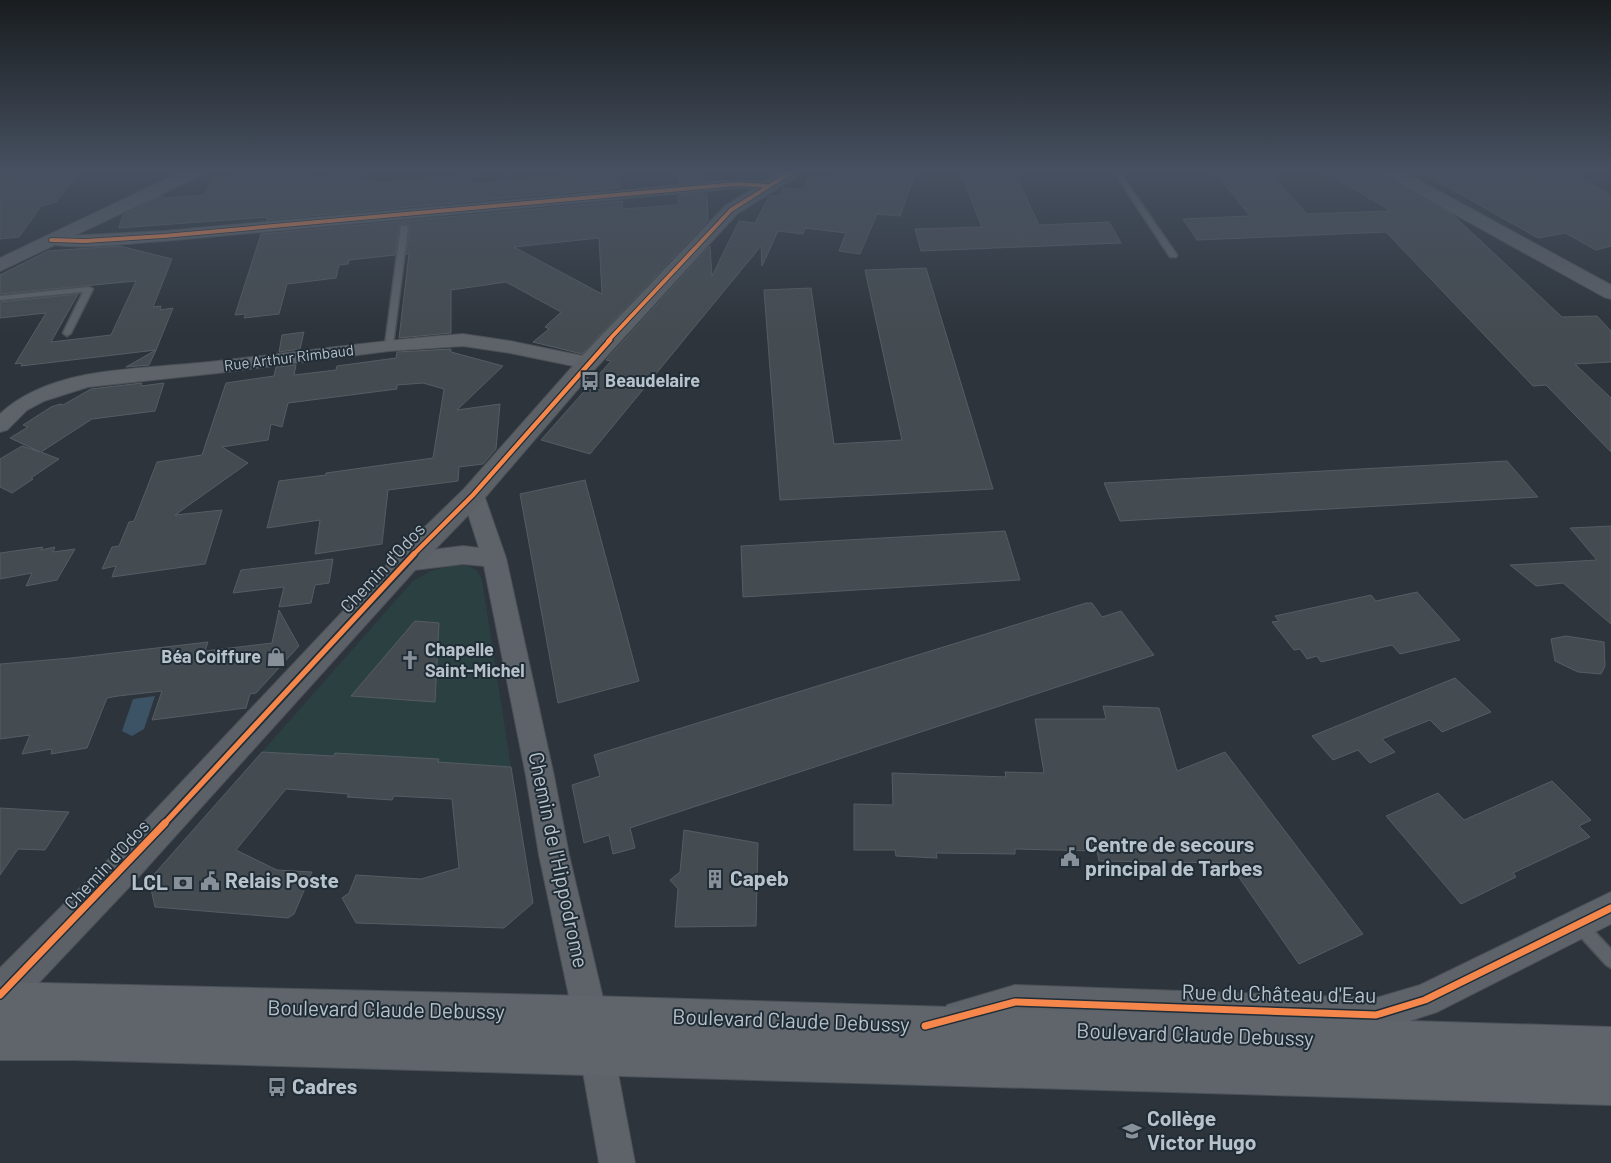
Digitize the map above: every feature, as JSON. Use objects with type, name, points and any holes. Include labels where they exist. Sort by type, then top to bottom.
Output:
[{"type":"main road","name":"Boulevard Claude Debussy","points":[[0,1002],[590,1015],[1611,1047]]},
{"type":"main road","name":"Boulevard Claude Debussy","points":[[0,1040],[74,1040],[1611,1085]]},
{"type":"street","points":[[0,265],[82,225]]},
{"type":"street","points":[[51,240],[85,241],[164,236],[282,225]]},
{"type":"street","name":"Chemin d'Odos","points":[[0,996],[121,871],[406,562],[473,495],[588,363],[717,225]]},
{"type":"street","points":[[1488,225],[1611,293]]},
{"type":"street","name":"Rue Arthur Rimbaud","points":[[0,425],[20,406],[37,397],[86,381],[218,367],[389,345],[463,340],[510,346],[588,363]]},
{"type":"street","name":"Chemin de l'Hippodrome","points":[[473,495],[494,558],[540,776],[554,855],[590,1015],[617,1163]]},
{"type":"street","points":[[406,562],[463,555],[494,558]]},
{"type":"street","name":"Rue du Château d'Eau","points":[[925,1026],[1015,1002],[1376,1015],[1425,1000],[1611,908]]},
{"type":"lane","points":[[1153,225],[1173,255]]},
{"type":"lane","points":[[389,345],[404,227]]},
{"type":"lane","points":[[0,298],[89,289],[67,333]]},
{"type":"lane","points":[[1579,925],[1611,960]]},
{"type":"green space","points":[[455,565],[475,569],[482,580],[511,767],[438,762],[439,760],[262,752],[412,582],[430,571]]},
{"type":"water","points":[[155,696],[144,729],[132,736],[122,731],[133,699]]},
{"type":"building","points":[[0,225],[27,225],[19,237],[0,239]]},
{"type":"building","points":[[120,225],[156,225],[119,228]]},
{"type":"building","points":[[356,225],[399,225],[395,255],[349,260],[348,264],[339,265],[336,278],[287,284],[279,314],[244,318],[246,314],[235,315],[261,234]]},
{"type":"building","points":[[408,225],[704,225],[582,354],[533,342],[549,329],[545,327],[561,312],[506,282],[451,290],[451,333],[399,338],[409,254],[406,254],[410,226]],"holes":[[[599,238],[602,294],[514,247]]]},
{"type":"building","points":[[737,225],[872,225],[860,254],[839,251],[846,233],[805,228],[803,234],[778,231],[762,266],[761,246],[590,454],[541,440],[611,361],[606,360],[710,246],[712,276]]},
{"type":"building","points":[[981,225],[1111,225],[1121,243],[921,251],[915,229],[982,227]]},
{"type":"building","points":[[1187,225],[1464,225],[1562,317],[1597,316],[1611,331],[1611,362],[1575,364],[1611,398],[1611,452],[1546,385],[1533,386],[1386,232],[1197,240]]},
{"type":"building","points":[[1515,225],[1611,225],[1611,246],[1596,250],[1565,233],[1538,238]]},
{"type":"building","points":[[120,246],[172,259],[153,307],[161,306],[160,310],[173,308],[156,350],[21,366],[22,363],[15,364],[46,313],[0,318],[0,302],[78,294],[51,342],[111,335],[136,281],[0,294],[0,275],[48,251]]},
{"type":"building","points":[[926,268],[993,489],[780,500],[764,290],[811,288],[834,444],[902,440],[865,270]]},
{"type":"building","points":[[304,332],[300,349],[279,352],[282,335]]},
{"type":"building","points":[[451,349],[451,352],[503,366],[457,410],[500,404],[496,449],[483,464],[459,467],[458,481],[388,490],[382,544],[315,554],[320,520],[267,528],[279,481],[433,458],[444,389],[423,383],[397,385],[397,389],[288,403],[282,427],[271,424],[268,440],[222,447],[248,463],[175,515],[222,510],[205,564],[112,577],[116,566],[102,569],[112,547],[119,546],[129,522],[134,521],[157,462],[202,455],[226,383],[274,376],[276,367],[296,365],[294,375],[336,370],[337,366],[396,358],[397,352]]},
{"type":"building","points":[[156,350],[149,365],[126,367]]},
{"type":"building","points":[[142,383],[141,386],[164,383],[155,411],[92,419],[41,452],[59,459],[31,478],[33,479],[12,493],[0,487],[0,459],[22,446],[40,452],[10,438],[28,427],[23,425],[51,407],[63,405],[91,389]]},
{"type":"building","points":[[1507,461],[1538,497],[1120,521],[1104,483]]},
{"type":"building","points":[[585,480],[639,681],[558,703],[520,494]]},
{"type":"building","points":[[1611,526],[1611,624],[1563,583],[1536,586],[1510,565],[1597,560],[1570,528]]},
{"type":"building","points":[[1005,531],[1020,580],[743,597],[741,546]]},
{"type":"building","points":[[43,547],[41,550],[55,547],[53,552],[75,549],[57,580],[26,586],[32,573],[0,579],[0,553]]},
{"type":"building","points":[[333,559],[329,583],[315,585],[311,603],[279,607],[284,587],[233,593],[241,570]]},
{"type":"building","points":[[1417,592],[1460,640],[1400,654],[1392,645],[1321,662],[1317,656],[1307,659],[1300,649],[1294,650],[1272,622],[1279,621],[1275,616],[1371,595],[1376,601]]},
{"type":"building","points":[[1086,603],[1092,603],[1102,617],[1121,611],[1154,655],[630,828],[635,848],[613,854],[609,835],[584,843],[572,785],[600,776],[594,755]]},
{"type":"building","points":[[279,610],[299,646],[256,693],[250,694],[246,708],[152,720],[162,691],[118,696],[107,698],[87,748],[51,754],[52,749],[22,754],[30,735],[0,739],[0,664],[71,658],[208,642],[205,651],[272,643]]},
{"type":"building","name":"Chapelle Saint-Michel","points":[[415,621],[439,623],[435,702],[351,696]]},
{"type":"building","points":[[1566,636],[1604,642],[1605,666],[1601,674],[1578,672],[1555,661],[1551,639]]},
{"type":"building","points":[[1455,678],[1491,712],[1442,732],[1430,720],[1382,739],[1395,752],[1370,763],[1358,750],[1333,760],[1312,736]]},
{"type":"building","points":[[1103,706],[1159,708],[1177,771],[1225,752],[1363,934],[1299,964],[1229,863],[1099,861],[1097,851],[1015,849],[1015,854],[936,853],[937,858],[896,856],[895,850],[854,850],[854,804],[893,805],[892,773],[1006,777],[1005,772],[1044,773],[1035,719],[1106,719]]},
{"type":"building","points":[[262,752],[334,756],[335,753],[439,759],[438,762],[511,767],[533,903],[504,928],[356,923],[342,898],[349,893],[356,875],[421,879],[459,868],[452,799],[394,796],[392,800],[347,797],[349,794],[286,789],[236,850],[277,870],[312,872],[294,914],[288,918],[155,907],[149,880]]},
{"type":"building","points":[[1552,781],[1591,820],[1579,826],[1590,837],[1513,873],[1516,877],[1461,904],[1386,816],[1438,793],[1464,820]]},
{"type":"building","points":[[0,808],[69,812],[45,850],[18,849],[0,875]]},
{"type":"building","name":"Capeb","points":[[684,830],[758,843],[756,926],[675,927],[678,889],[670,880],[680,872]]},
{"type":"cycle path","points":[[51,240],[85,241],[164,236],[282,225]]},
{"type":"cycle path","points":[[0,995],[121,871],[406,562],[473,495],[588,363],[717,225]]},
{"type":"cycle path","points":[[925,1026],[1015,1002],[1376,1015],[1425,1000],[1611,908]]},
{"type":"place","name":"Beaudelaire","points":[[590,381]]},
{"type":"place","name":"Béa Coiffure","points":[[276,657]]},
{"type":"place","name":"Chapelle Saint-Michel","points":[[410,660]]},
{"type":"place","name":"Centre de secours principal de Tarbes","points":[[1070,857]]},
{"type":"place","name":"Capeb","points":[[715,879]]},
{"type":"place","name":"Relais Poste","points":[[210,881]]},
{"type":"place","name":"LCL","points":[[183,883]]},
{"type":"place","name":"Cadres","points":[[277,1087]]},
{"type":"place","name":"Collège Victor Hugo","points":[[1132,1131]]}]
